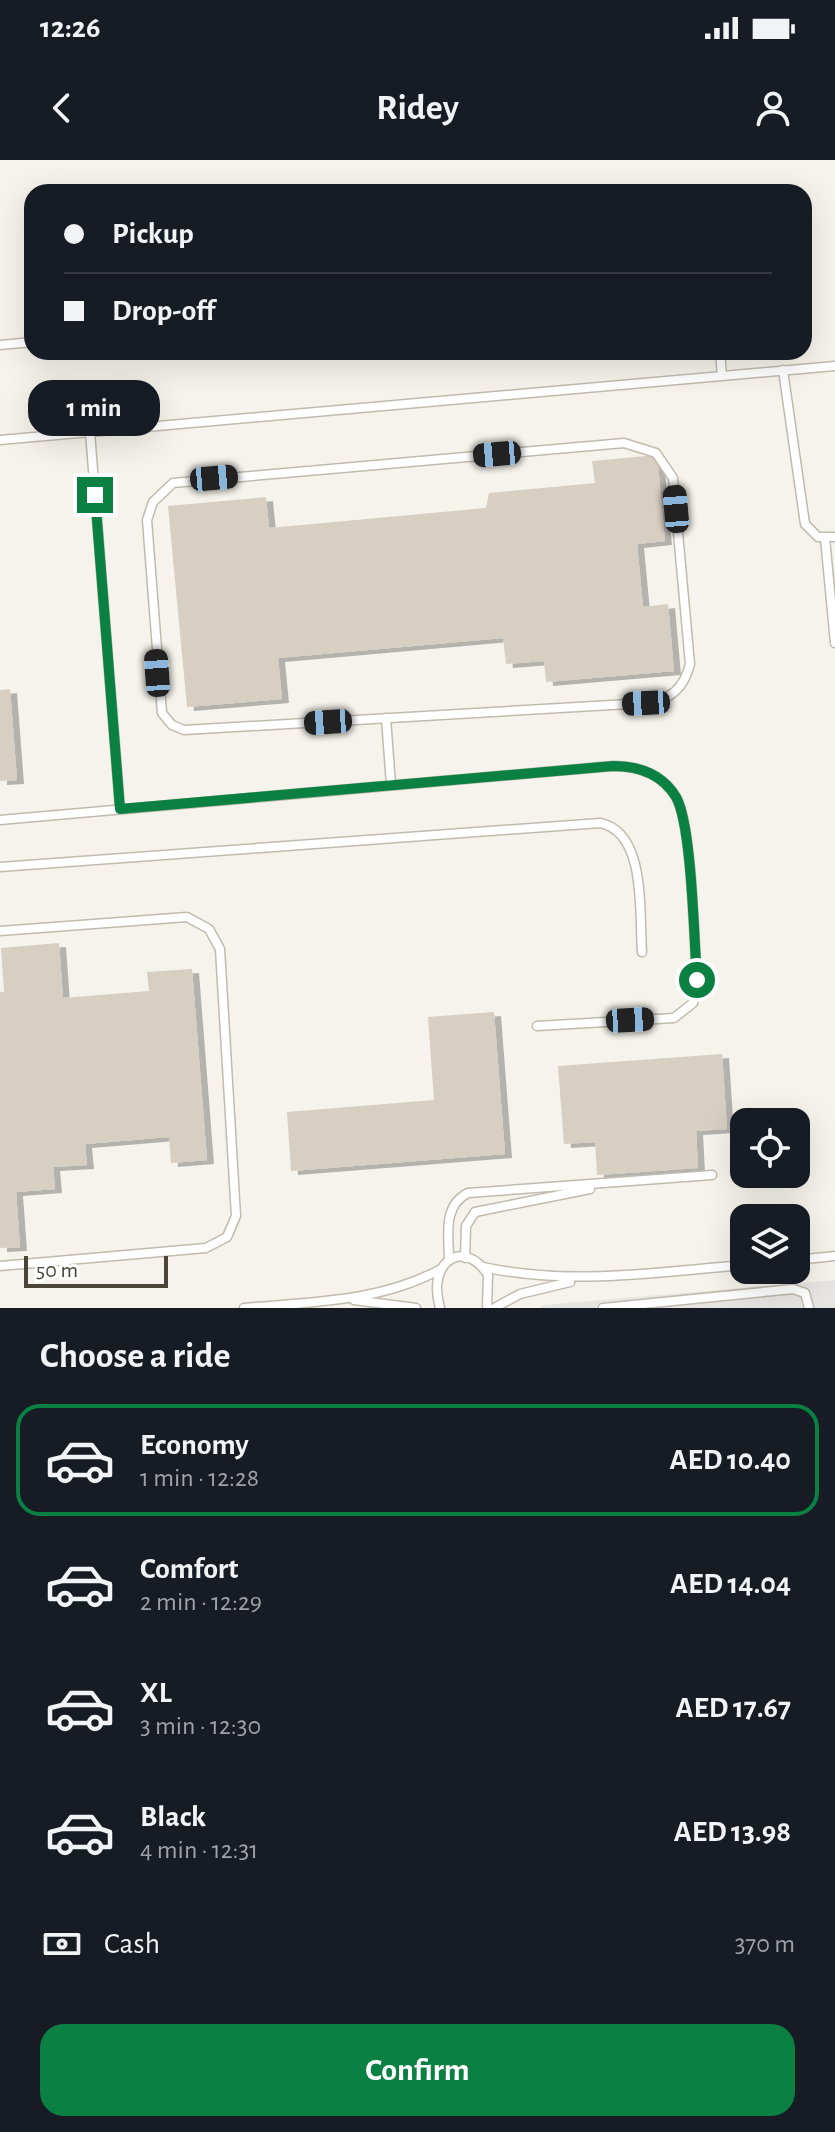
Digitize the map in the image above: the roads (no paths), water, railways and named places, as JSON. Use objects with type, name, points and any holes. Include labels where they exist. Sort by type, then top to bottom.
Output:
[{"type":"lane","points":[[0,345],[24,343]]},
{"type":"lane","points":[[721,360],[722,375]]},
{"type":"lane","points":[[0,440],[835,367]]},
{"type":"lane","points":[[783,370],[805,524],[812,534],[830,537],[835,643]]},
{"type":"lane","points":[[90,432],[120,809]]},
{"type":"lane","points":[[624,443],[647,448],[663,460],[673,478],[690,664],[680,687],[659,701],[646,703],[386,718],[184,730],[167,720],[159,704],[147,520],[159,493],[182,481],[624,443]]},
{"type":"lane","points":[[386,718],[391,785]]},
{"type":"lane","points":[[0,820],[627,766],[655,776],[675,796],[684,824],[697,980],[693,1003],[674,1018],[537,1026]]},
{"type":"lane","points":[[0,867],[600,823],[621,832],[633,850],[642,952]]},
{"type":"lane","points":[[0,931],[187,917],[209,929],[220,949],[236,1216],[227,1237],[206,1248],[0,1266]]},
{"type":"lane","points":[[449,1260],[449,1214],[456,1201],[468,1193],[712,1175]]},
{"type":"lane","points":[[465,1258],[467,1221],[480,1209],[626,1183]]},
{"type":"lane","points":[[810,1259],[835,1256]]},
{"type":"lane","points":[[338,1300],[404,1286],[439,1270],[449,1260],[465,1258],[483,1267],[534,1276],[586,1279]]},
{"type":"lane","points":[[494,1308],[520,1294],[586,1279],[730,1266]]},
{"type":"lane","points":[[483,1267],[490,1284],[487,1308]]},
{"type":"lane","points":[[439,1270],[435,1289],[440,1308]]},
{"type":"lane","points":[[603,1308],[798,1289],[808,1297],[809,1308]]},
{"type":"lane","points":[[244,1308],[338,1300],[378,1301],[416,1308]]}]
